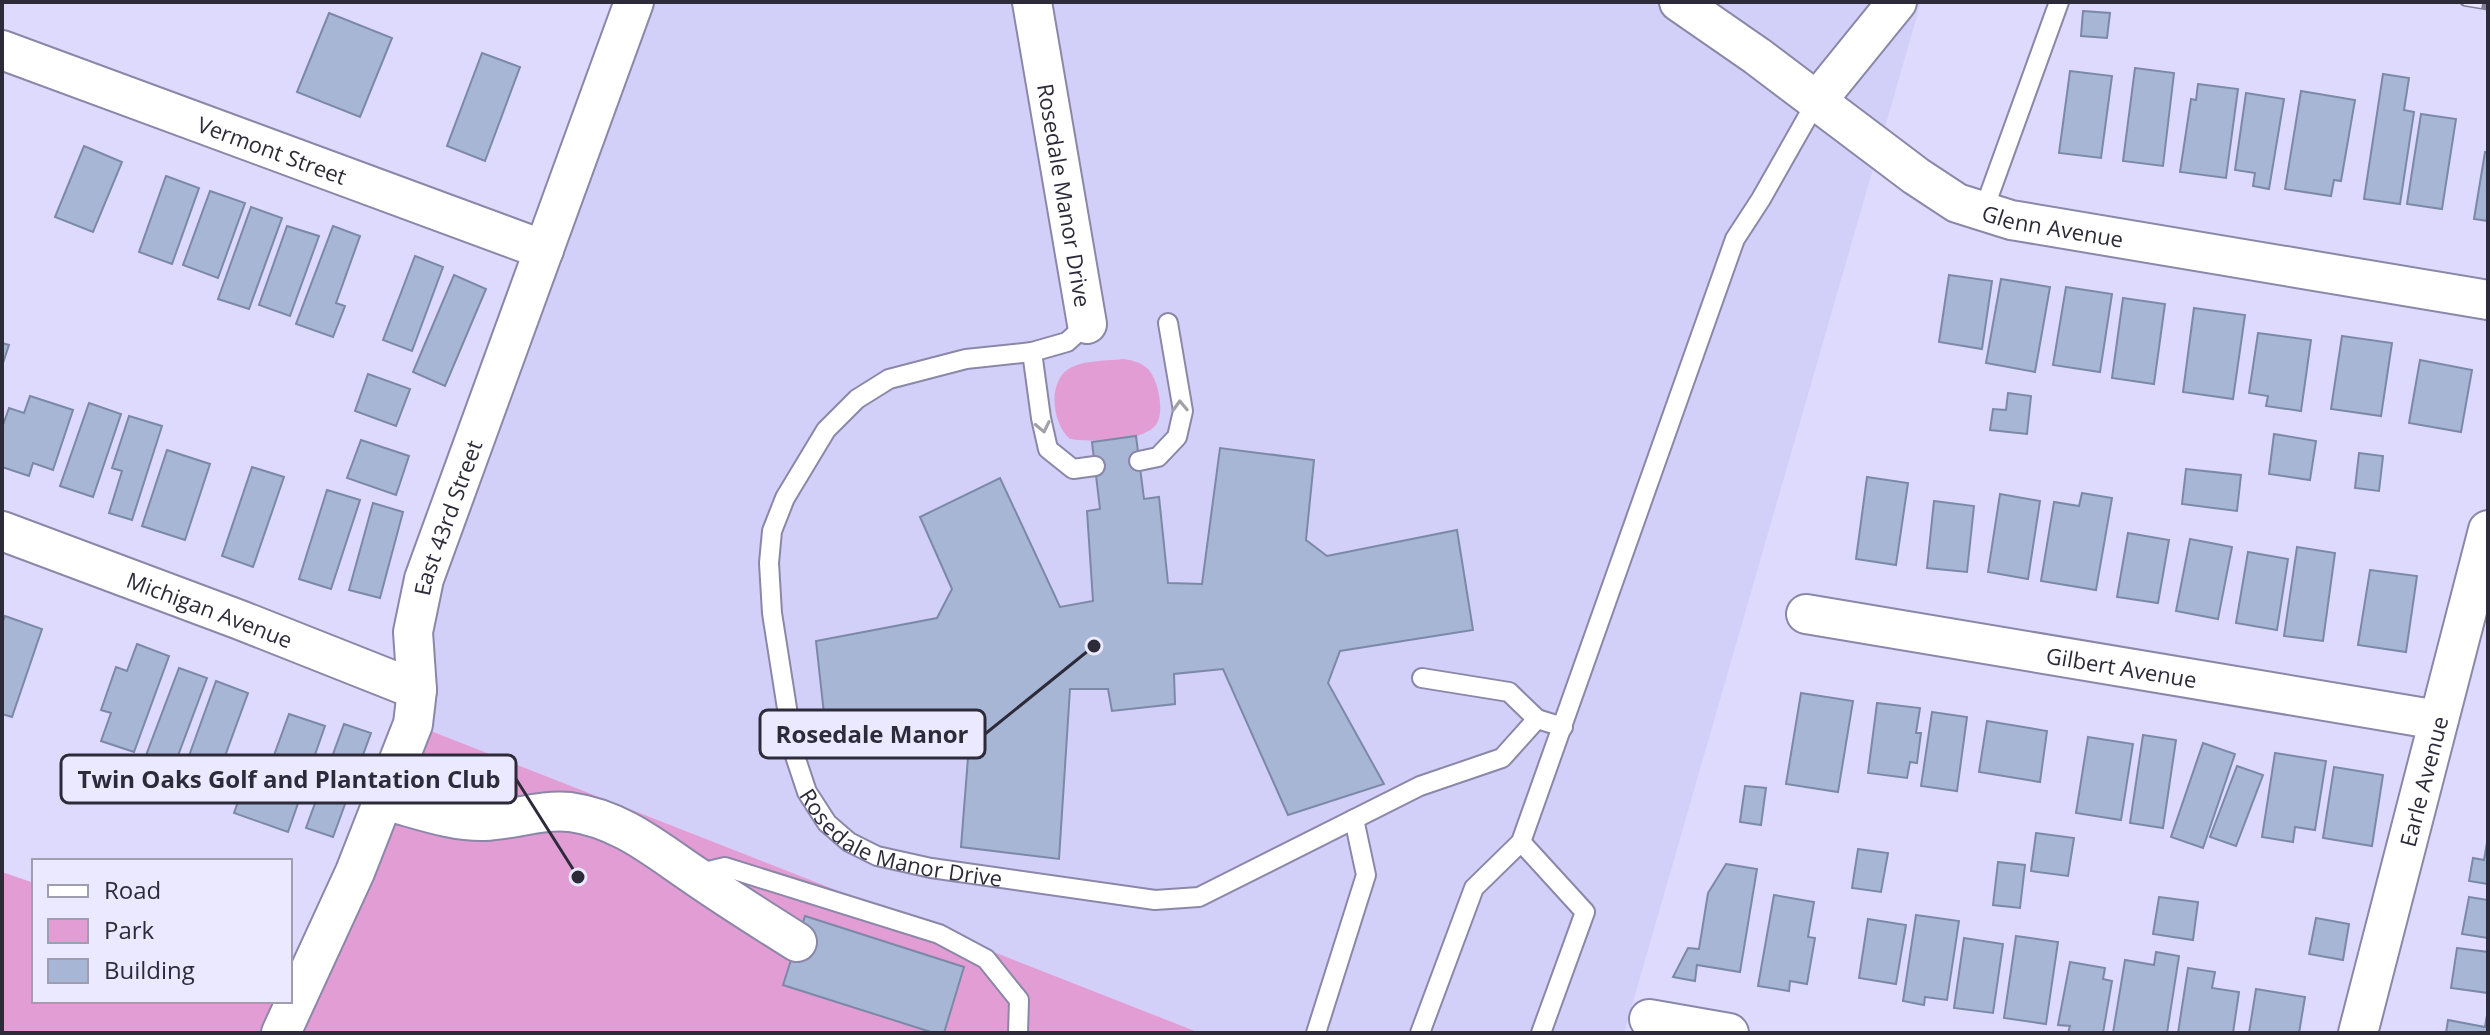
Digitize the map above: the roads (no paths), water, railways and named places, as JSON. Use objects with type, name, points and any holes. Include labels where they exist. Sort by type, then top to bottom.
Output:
[{"type":"street","name":"East 43rd Street","points":[[281,1033],[355,872],[413,724],[417,690],[413,632],[424,579],[634,2]]},
{"type":"street","name":"Rosedale Manor Drive","points":[[1032,2],[1087,324]]},
{"type":"street","name":"Glenn Avenue","points":[[1679,2],[1957,203],[2011,220],[2488,300]]},
{"type":"street","points":[[1816,102],[1897,2]]},
{"type":"street","name":"Vermont Street","points":[[2,50],[544,250]]},
{"type":"street","name":"Earle Avenue","points":[[2358,1033],[2488,530]]},
{"type":"street","name":"Michigan Avenue","points":[[2,531],[417,690]]},
{"type":"street","name":"Gilbert Avenue","points":[[1806,614],[2438,720]]},
{"type":"street","points":[[383,800],[461,820],[486,821],[538,812],[569,812],[600,819],[647,840],[692,875],[797,942]]},
{"type":"street","points":[[1649,1019],[1729,1033]]},
{"type":"lane","points":[[1983,212],[2059,2]]},
{"type":"lane","points":[[1420,1033],[1474,888],[1521,842],[1735,239],[1816,102]]},
{"type":"lane","points":[[1139,461],[1158,457],[1177,437],[1183,411],[1168,323]]},
{"type":"lane","name":"Rosedale Manor Drive","points":[[1087,324],[1067,342],[1032,352],[966,359],[889,379],[857,399],[826,430],[785,498],[772,531],[769,563],[772,613],[794,753],[807,792],[827,823],[849,842],[877,856],[931,868],[1155,900],[1199,897],[1420,786],[1502,758],[1537,719]]},
{"type":"lane","points":[[1032,352],[1048,449],[1073,469],[1095,466]]},
{"type":"lane","points":[[1422,678],[1509,692],[1537,719],[1563,727]]},
{"type":"lane","points":[[1316,1033],[1366,875],[1354,819]]},
{"type":"lane","points":[[1521,842],[1585,912],[1541,1033]]},
{"type":"lane","points":[[692,875],[725,867],[939,934],[986,959],[1019,1000],[1018,1033]]},
{"type":"railway","points":[[2464,2],[2488,6]]},
{"type":"place","name":"Rosedale Manor","points":[[1094,646]]},
{"type":"place","name":"Twin Oaks Golf and Plantation Club","points":[[578,877]]}]
